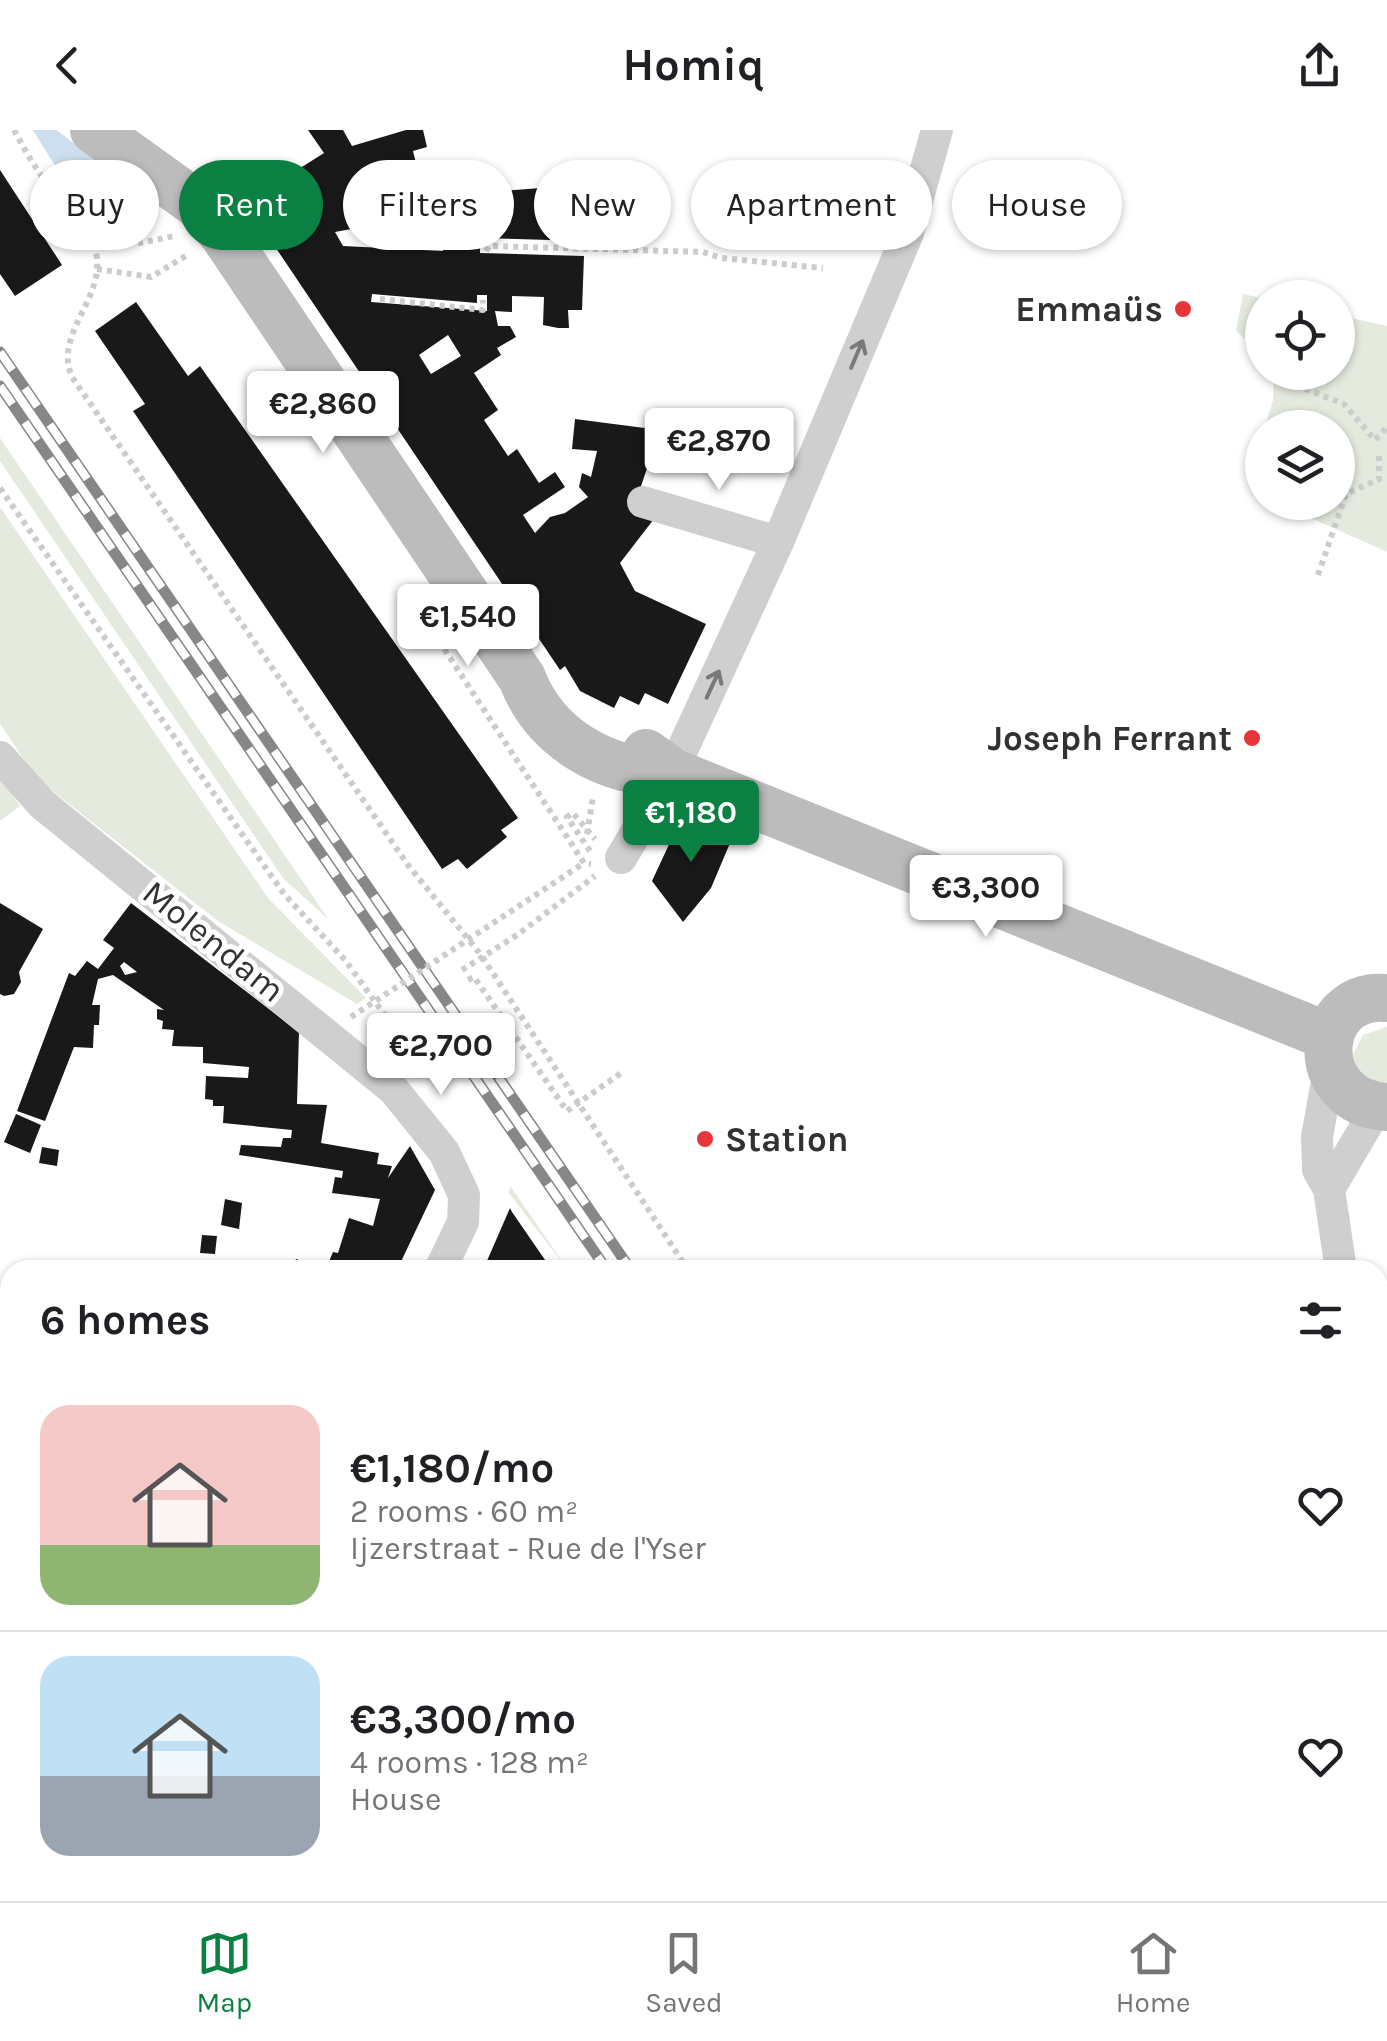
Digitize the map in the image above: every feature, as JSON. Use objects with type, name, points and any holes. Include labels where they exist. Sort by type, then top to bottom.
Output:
[{"type":"street","points":[[608,858],[672,772],[778,542],[908,233],[937,130]]},
{"type":"street","points":[[102,132],[162,176],[179,201]]},
{"type":"street","points":[[213,250],[522,678],[533,707],[599,760],[640,774],[672,772],[1330,1054],[1358,1101],[1383,1106],[1329,1190]]},
{"type":"street","points":[[643,502],[778,542]]},
{"type":"street","name":"Molendam","points":[[0,757],[42,804],[366,1064],[444,1152],[458,1177],[466,1206],[463,1222],[445,1260]]},
{"type":"street","points":[[1340,1260],[1329,1190],[1318,1170],[1317,1137],[1340,1017],[1380,992]]},
{"type":"path","points":[[14,130],[32,160]]},
{"type":"path","points":[[486,251],[489,246],[703,252],[722,258],[823,268]]},
{"type":"path","points":[[93,250],[98,269],[94,290],[66,350],[72,377],[408,865],[480,954],[681,1260]]},
{"type":"path","points":[[98,269],[151,277],[184,250]]},
{"type":"path","points":[[380,299],[483,310],[483,300]]},
{"type":"path","points":[[1308,390],[1344,404],[1375,440],[1379,453],[1379,479],[1346,494],[1318,575]]},
{"type":"path","points":[[1375,440],[1387,427]]},
{"type":"path","points":[[1379,453],[1387,461]]},
{"type":"path","points":[[0,488],[284,894],[345,960],[428,1075]]},
{"type":"path","points":[[462,970],[480,954],[517,935],[608,858],[567,817],[573,813],[587,836]]},
{"type":"path","points":[[350,1017],[584,863]]},
{"type":"path","points":[[468,980],[474,976],[568,1111],[624,1072]]},
{"type":"shaded area","points":[[1243,294],[1245,294],[1245,339],[1236,331]]},
{"type":"shaded area","points":[[1355,319],[1387,326],[1387,552],[1316,520],[1355,520],[1355,410],[1270,410],[1273,390],[1355,390]]},
{"type":"shaded area","points":[[0,438],[329,920],[283,878],[0,461]]},
{"type":"shaded area","points":[[0,507],[268,898],[366,998],[357,1004],[218,921],[37,779],[0,724]]},
{"type":"shaded area","points":[[0,777],[20,806],[0,821]]},
{"type":"shaded area","points":[[1387,1027],[1387,1090],[1357,1075],[1353,1054],[1363,1035]]},
{"type":"shaded area","points":[[511,1187],[561,1260],[560,1260],[508,1192]]},
{"type":"water","points":[[33,130],[56,130],[97,160],[52,160]]},
{"type":"building","points":[[308,130],[343,130],[352,146],[406,130],[423,130],[427,147],[413,151],[415,160],[343,160],[343,231],[335,232],[343,250],[480,250],[584,256],[582,310],[568,310],[569,328],[543,325],[544,297],[512,296],[512,312],[495,311],[498,326],[510,326],[516,337],[497,348],[501,355],[474,373],[498,410],[484,420],[508,456],[517,449],[539,483],[555,472],[565,487],[523,515],[535,533],[550,517],[565,513],[588,497],[579,487],[582,473],[591,477],[597,451],[572,449],[575,419],[660,430],[639,492],[657,515],[620,563],[635,591],[706,624],[668,704],[645,693],[639,705],[620,696],[614,708],[580,691],[565,666],[560,670],[277,250],[323,250],[323,160],[313,160],[324,153]],"holes":[[[372,294],[477,303],[477,295],[487,295],[487,311],[371,302]],[[448,335],[461,356],[431,374],[419,355]]]},
{"type":"building","points":[[0,170],[30,216],[30,250],[52,250],[62,265],[15,296],[0,274]]},
{"type":"building","points":[[534,189],[534,240],[514,239],[514,190]]},
{"type":"building","points":[[136,302],[188,376],[200,366],[518,818],[501,830],[507,837],[467,869],[458,859],[442,869],[133,411],[145,404],[95,331]]},
{"type":"building","points":[[692,817],[733,836],[711,888],[683,922],[652,881],[679,823]]},
{"type":"building","points":[[0,903],[43,929],[19,972],[21,982],[14,994],[4,996],[0,994]]},
{"type":"building","points":[[131,903],[299,1032],[297,1104],[327,1105],[321,1143],[379,1153],[377,1164],[392,1166],[388,1178],[410,1146],[435,1190],[402,1260],[330,1260],[333,1252],[338,1253],[349,1218],[373,1226],[380,1199],[332,1193],[335,1177],[342,1178],[343,1171],[239,1155],[241,1145],[281,1147],[283,1138],[291,1138],[292,1130],[223,1123],[224,1106],[213,1106],[213,1100],[205,1099],[206,1076],[248,1078],[249,1067],[203,1063],[203,1047],[172,1046],[174,1030],[162,1029],[163,1021],[157,1019],[157,1009],[164,1010],[113,975],[98,979],[92,1005],[100,1005],[99,1025],[94,1025],[93,1048],[74,1047],[45,1121],[17,1111],[69,973],[75,976],[87,961],[98,969],[114,948],[103,940]],"holes":[[[124,962],[137,972],[125,975],[120,966]]]},
{"type":"building","points":[[16,1114],[41,1125],[30,1153],[4,1142]]},
{"type":"building","points":[[42,1147],[59,1150],[57,1166],[39,1163]]},
{"type":"building","points":[[225,1199],[242,1203],[239,1229],[221,1225]]},
{"type":"building","points":[[510,1208],[545,1260],[487,1260]]},
{"type":"building","points":[[202,1235],[217,1236],[215,1254],[200,1253]]},
{"type":"railway","points":[[0,352],[624,1260]]},
{"type":"railway","points":[[0,386],[600,1260]]},
{"type":"place","name":"Emmaüs","points":[[1183,309]]},
{"type":"place","name":"Joseph Ferrant","points":[[1252,738]]},
{"type":"place","name":"Station","points":[[705,1139]]}]
